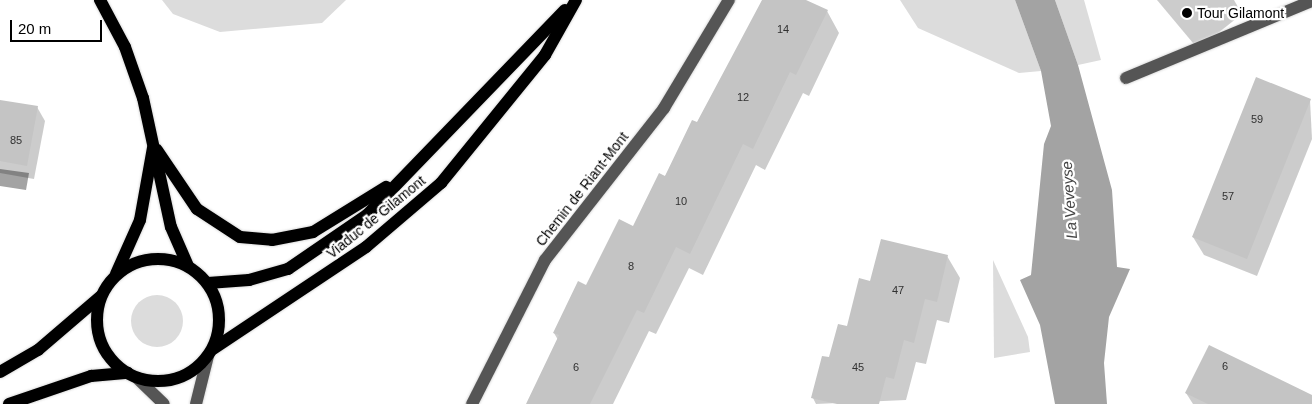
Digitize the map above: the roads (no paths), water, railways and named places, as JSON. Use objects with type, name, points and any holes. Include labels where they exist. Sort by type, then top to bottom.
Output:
[{"type":"main road","points":[[9,404],[91,376],[132,376],[175,380],[191,372],[211,352],[219,308],[208,283],[189,266],[175,241],[153,136],[125,47],[100,0]]},
{"type":"main road","name":"Viaduc de Gilamont","points":[[208,283],[249,280],[296,265],[367,215],[404,174],[575,0]]},
{"type":"main road","name":"Viaduc de Gilamont","points":[[211,352],[366,248],[441,183],[545,55],[575,0]]},
{"type":"main road","points":[[0,372],[38,350],[103,294],[114,278],[140,220],[153,136]]},
{"type":"main road","points":[[157,150],[206,218],[232,233],[257,239],[292,238],[313,232],[404,174]]},
{"type":"main road","points":[[114,278],[149,260],[189,266]]},
{"type":"main road","points":[[103,294],[97,321],[100,340],[109,356],[132,376]]},
{"type":"street","name":"Chemin de Riant-Mont","points":[[472,404],[545,260],[664,108],[729,0]]},
{"type":"street","points":[[1126,78],[1312,1]]},
{"type":"street","points":[[196,404],[211,352]]},
{"type":"street","points":[[132,376],[164,404]]},
{"type":"water","name":"La Veveyse","points":[[1015,0],[1055,0],[1078,65],[1112,190],[1117,267],[1130,269],[1109,317],[1104,363],[1107,404],[1055,404],[1040,325],[1020,280],[1031,275],[1044,144],[1051,126],[1041,71]]},
{"type":"water","points":[[0,169],[29,173],[26,190],[0,186]]},
{"type":"place","name":"Tour Gilamont","points":[[1187,13]]}]
